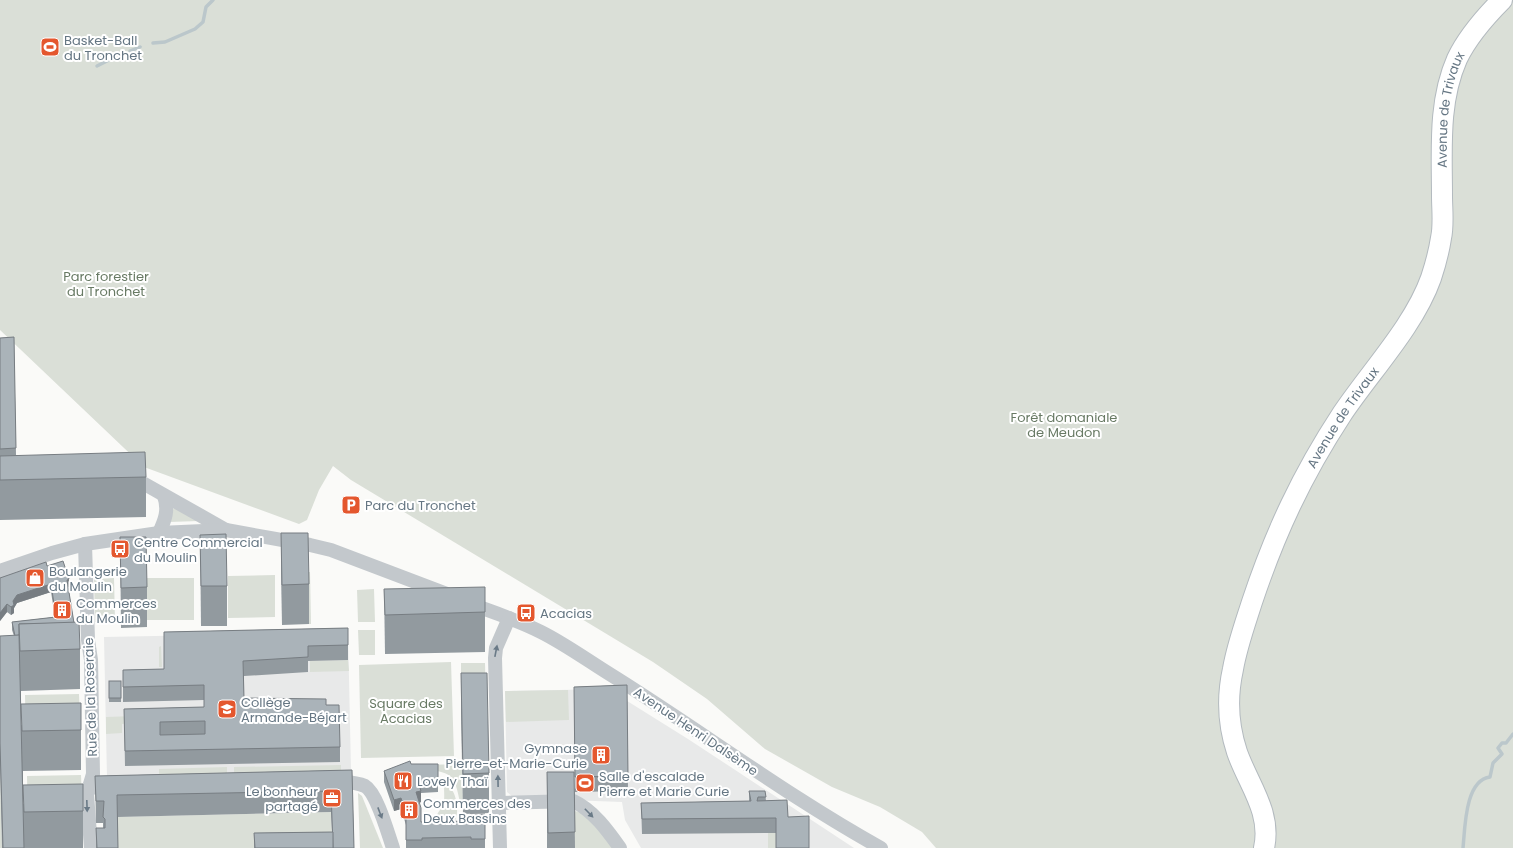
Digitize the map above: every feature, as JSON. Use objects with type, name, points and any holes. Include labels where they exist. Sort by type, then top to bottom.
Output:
[{"type":"main road","name":"Avenue de Trivaux","points":[[1264,848],[1266,833],[1264,814],[1238,754],[1230,720],[1231,680],[1238,646],[1276,536],[1298,488],[1342,414],[1417,309],[1427,288],[1442,236],[1442,138],[1445,96],[1458,58],[1481,22],[1502,0]]},
{"type":"street","points":[[141,482],[226,530]]},
{"type":"street","points":[[159,533],[165,519],[167,505],[164,496]]},
{"type":"street","points":[[0,570],[52,552],[86,544],[159,533],[226,530]]},
{"type":"street","name":"Avenue Henri Dalsème","points":[[226,530],[331,550],[509,618],[555,640],[678,717],[737,758],[838,824],[881,848]]},
{"type":"street","name":"Rue de la Roseraie","points":[[86,544],[88,640],[91,660],[93,766],[90,788],[87,794],[91,848]]},
{"type":"street","points":[[500,848],[495,658],[496,648],[509,618]]},
{"type":"street","points":[[323,781],[360,784],[368,789],[373,797],[393,848]]},
{"type":"street","points":[[90,788],[105,785],[129,785]]},
{"type":"street","points":[[499,803],[573,801],[582,805],[607,831],[620,848]]},
{"type":"shaded area","name":"Collège Armande-Béjart","points":[[348,632],[351,771],[107,778],[104,637]]},
{"type":"shaded area","points":[[608,689],[688,739],[854,848],[641,848],[625,820],[622,802],[514,798],[507,792],[505,691]]},
{"type":"green space","name":"Forêt domaniale de Meudon","points":[[0,0],[1513,0],[1513,848],[936,848],[922,832],[880,807],[832,787],[765,749],[707,699],[653,662],[351,480],[333,466],[319,490],[307,520],[299,524],[144,467],[0,330]]},
{"type":"green space","points":[[174,507],[199,521],[169,522]]},
{"type":"green space","points":[[308,572],[310,572],[311,624],[309,624]]},
{"type":"green space","points":[[275,575],[275,617],[228,618],[228,576]]},
{"type":"green space","points":[[114,578],[115,621],[95,622],[94,579]]},
{"type":"green space","points":[[147,578],[194,578],[194,620],[147,620]]},
{"type":"green space","points":[[374,589],[375,622],[358,622],[357,590]]},
{"type":"green space","points":[[358,630],[375,630],[375,655],[359,655]]},
{"type":"green space","points":[[161,646],[162,667],[159,667],[159,647]]},
{"type":"green space","points":[[348,660],[349,671],[310,672],[310,661]]},
{"type":"green space","name":"Square des Acacias","points":[[451,662],[454,756],[361,758],[359,665]]},
{"type":"green space","points":[[461,663],[485,663],[486,703],[461,703]]},
{"type":"green space","points":[[568,690],[569,720],[506,722],[505,691]]},
{"type":"green space","points":[[79,694],[81,743],[26,744],[25,695]]},
{"type":"green space","points":[[134,716],[134,723],[122,724],[122,733],[106,734],[106,717]]},
{"type":"green space","points":[[462,764],[463,807],[461,807],[457,789],[452,778],[448,774],[442,772],[424,770],[423,765]]},
{"type":"green space","points":[[0,765],[2,848],[0,848]]},
{"type":"green space","points":[[341,765],[341,771],[234,775],[234,767]]},
{"type":"green space","points":[[227,767],[227,775],[159,777],[159,769]]},
{"type":"green space","points":[[81,775],[83,824],[28,825],[27,776]]},
{"type":"green space","points":[[444,787],[449,787],[456,798],[457,814],[454,822],[439,822],[437,819],[437,815],[444,802]]},
{"type":"green space","points":[[358,793],[362,796],[383,848],[360,848]]},
{"type":"green space","points":[[574,811],[591,820],[614,848],[574,848]]},
{"type":"green space","points":[[331,812],[332,848],[118,848],[117,817]]},
{"type":"green space","points":[[768,833],[776,833],[776,848],[768,848]]},
{"type":"building","points":[[14,337],[16,448],[0,449],[0,338]]},
{"type":"building","points":[[145,452],[146,477],[0,480],[0,456]]},
{"type":"building","points":[[281,533],[308,533],[309,584],[282,585]]},
{"type":"building","points":[[226,534],[227,586],[201,586],[200,535]]},
{"type":"building","points":[[120,537],[146,537],[147,587],[121,588]]},
{"type":"building","points":[[63,561],[69,579],[67,580],[74,623],[19,624],[19,635],[15,636],[12,622],[56,617],[51,584],[17,595],[13,601],[14,605],[11,607],[7,604],[0,613],[0,578],[46,562],[47,566]]},
{"type":"building","points":[[485,587],[485,612],[385,615],[384,589]]},
{"type":"building","points":[[79,622],[80,649],[20,651],[19,624]]},
{"type":"building","points":[[348,628],[348,645],[308,646],[308,657],[243,661],[244,698],[326,699],[326,705],[339,705],[340,747],[125,751],[124,709],[204,707],[204,685],[123,687],[123,670],[164,669],[164,632]],"holes":[[[205,721],[205,734],[160,735],[160,722]]]},
{"type":"building","points":[[19,635],[24,848],[3,848],[0,743],[0,636]]},
{"type":"building","points":[[461,673],[487,673],[489,773],[463,774]]},
{"type":"building","points":[[109,681],[121,681],[121,698],[109,698]]},
{"type":"building","name":"Gymnase Pierre-et-Marie-Curie","points":[[627,685],[628,776],[575,777],[574,687]]},
{"type":"building","points":[[81,703],[81,730],[22,731],[21,704]]},
{"type":"building","points":[[410,761],[411,764],[438,764],[438,781],[418,782],[421,791],[416,792],[421,808],[421,822],[470,821],[470,814],[485,814],[485,839],[471,839],[471,837],[422,838],[422,840],[406,840],[406,814],[401,798],[394,800],[384,771]]},
{"type":"building","points":[[352,770],[354,848],[333,848],[331,791],[117,795],[118,848],[97,848],[96,828],[105,828],[105,819],[103,817],[104,801],[96,801],[95,776]]},
{"type":"building","points":[[547,772],[574,772],[575,832],[548,833]]},
{"type":"building","points":[[83,784],[83,811],[24,812],[23,785]]},
{"type":"building","points":[[749,791],[765,791],[766,797],[758,797],[757,801],[787,800],[788,817],[809,816],[809,848],[776,848],[776,818],[642,819],[641,803],[751,801]]},
{"type":"building","points":[[333,832],[333,848],[255,848],[254,833]]},
{"type":"waterway","points":[[153,43],[165,42],[195,29],[203,22],[206,7],[213,0]]},
{"type":"waterway","points":[[130,51],[140,47]]},
{"type":"waterway","points":[[97,66],[109,60]]},
{"type":"waterway","points":[[1463,848],[1466,818],[1471,796],[1482,780],[1490,777],[1493,763],[1502,754],[1498,748],[1502,743],[1506,743],[1513,734]]},
{"type":"place","name":"Basket-Ball du Tronchet","points":[[50,47]]},
{"type":"place","name":"Parc du Tronchet","points":[[351,505]]},
{"type":"place","name":"Centre Commercial du Moulin","points":[[120,549]]},
{"type":"place","name":"Boulangerie du Moulin","points":[[35,578]]},
{"type":"place","name":"Commerces du Moulin","points":[[62,610]]},
{"type":"place","name":"Acacias","points":[[526,613]]},
{"type":"place","name":"Collège Armande-Béjart","points":[[227,709]]},
{"type":"place","name":"Gymnase Pierre-et-Marie-Curie","points":[[601,755]]},
{"type":"place","name":"Lovely Thaï","points":[[403,781]]},
{"type":"place","name":"Salle d'escalade Pierre et Marie Curie","points":[[585,783]]},
{"type":"place","name":"Le bonheur partagé","points":[[332,798]]},
{"type":"place","name":"Commerces des Deux Bassins","points":[[409,810]]},
{"type":"park label","name":"Parc forestier du Tronchet","points":[[106,284]]}]
